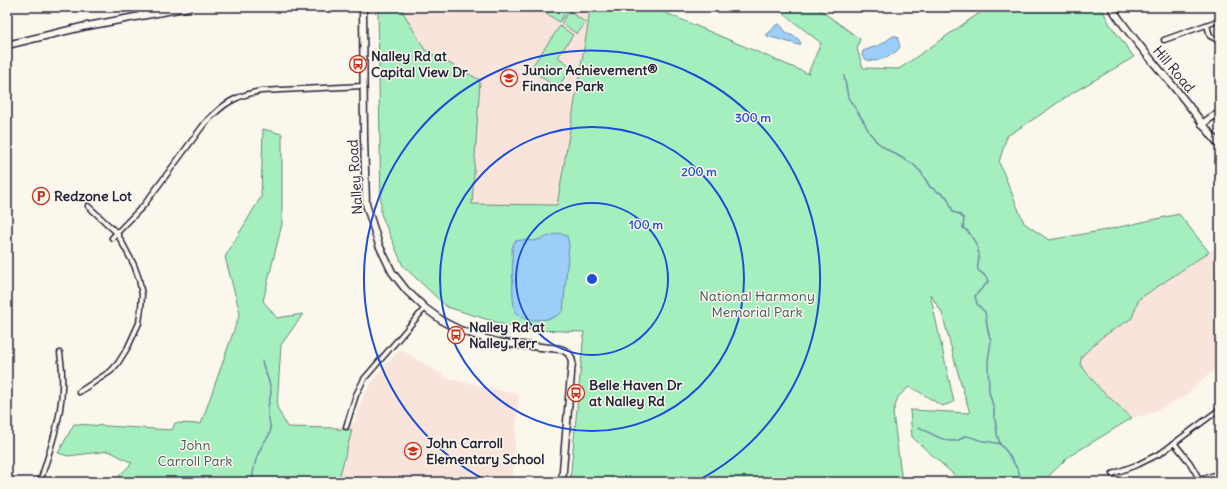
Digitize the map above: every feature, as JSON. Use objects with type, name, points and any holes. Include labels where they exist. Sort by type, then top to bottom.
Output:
[{"type":"street","points":[[139,7],[141,16]]},
{"type":"street","points":[[7,44],[53,33],[189,7]]},
{"type":"street","name":"Nalley Road","points":[[363,7],[364,156],[366,204],[379,246],[392,272],[406,290],[425,308],[444,322],[486,339],[502,343],[554,348],[563,350],[570,354],[572,362],[562,482]]},
{"type":"street","name":"Hill Road","points":[[1111,7],[1220,146]]},
{"type":"street","points":[[1164,40],[1220,20]]},
{"type":"street","points":[[1207,25],[1210,36],[1220,41]]},
{"type":"street","points":[[112,238],[144,205],[216,111],[226,104],[246,94],[261,91],[363,86]]},
{"type":"street","points":[[1202,124],[1212,117],[1220,114]]},
{"type":"street","points":[[79,392],[111,371],[118,363],[128,347],[139,323],[142,295],[139,279],[134,265],[117,234],[88,206]]},
{"type":"street","points":[[346,427],[356,395],[364,379],[425,308]]},
{"type":"street","points":[[40,482],[59,420],[63,381],[60,353]]},
{"type":"street","points":[[1112,474],[1148,460],[1161,453],[1175,444],[1220,408]]},
{"type":"street","points":[[1175,444],[1190,463],[1201,481],[1220,473]]},
{"type":"shaded area","points":[[400,7],[590,7],[558,205],[472,204],[480,80],[425,50]]},
{"type":"shaded area","points":[[1220,245],[1220,364],[1185,396],[1152,413],[1132,418],[1100,389],[1080,364],[1082,356],[1102,337],[1132,318],[1139,299]]},
{"type":"shaded area","points":[[400,349],[448,378],[519,395],[512,482],[312,482],[317,475],[338,428],[354,422],[364,394],[383,367]]},
{"type":"green space","name":"National Harmony Memorial Park","points":[[378,7],[400,7],[425,50],[480,80],[472,204],[557,205],[590,7],[652,7],[809,74],[808,73],[821,43],[775,7],[816,7],[860,39],[857,49],[863,68],[899,69],[988,7],[1101,7],[1109,23],[1134,57],[1069,95],[1007,136],[999,162],[1024,223],[1049,240],[1106,230],[1179,214],[1209,252],[1139,299],[1132,318],[1102,337],[1082,356],[1080,364],[1100,389],[1132,418],[1068,457],[1045,480],[1046,482],[962,482],[912,437],[910,410],[970,413],[942,313],[930,294],[954,402],[942,406],[909,387],[898,397],[893,413],[902,482],[570,482],[584,332],[518,329],[447,307],[403,266],[381,214]]},
{"type":"green space","points":[[550,7],[569,7],[559,22],[546,13]]},
{"type":"green space","points":[[569,11],[586,23],[577,34],[561,23]]},
{"type":"green space","points":[[560,26],[573,35],[558,57],[572,67],[557,88],[530,69]]},
{"type":"green space","name":"John Carroll Park","points":[[263,129],[282,134],[282,224],[263,301],[277,318],[303,314],[281,345],[277,407],[287,427],[338,428],[337,429],[352,430],[338,482],[113,482],[132,463],[109,451],[68,456],[58,453],[74,424],[172,430],[175,423],[201,424],[240,313],[225,257],[261,197]]},
{"type":"water","points":[[779,24],[788,34],[798,39],[801,44],[799,45],[767,36],[767,34],[776,25]]},
{"type":"water","points":[[893,36],[897,36],[900,47],[893,54],[876,61],[870,61],[862,56],[863,51],[882,44]]},
{"type":"water","points":[[559,233],[567,236],[569,245],[563,311],[557,316],[548,319],[534,320],[523,318],[516,313],[514,309],[512,248],[515,241],[534,241]]},
{"type":"waterway","points":[[844,76],[848,97],[869,132],[877,142],[913,164],[921,172],[930,187],[947,197],[953,212],[959,214],[964,219],[963,228],[969,233],[976,244],[979,255],[978,270],[986,277],[988,282],[975,296],[977,304],[985,312],[991,341],[988,361],[989,392],[994,409],[997,434],[1000,444],[1007,452],[1018,470],[1022,482]]},
{"type":"waterway","points":[[252,482],[258,454],[269,435],[270,430],[268,409],[271,391],[262,361]]},
{"type":"waterway","points":[[919,427],[942,439],[954,441],[967,436],[1000,444]]},
{"type":"place","name":"Nalley Rd at Capital View Dr","points":[[358,64]]},
{"type":"place","name":"Junior Achievement® Finance Park","points":[[509,78]]},
{"type":"place","name":"Redzone Lot","points":[[41,196]]},
{"type":"place","name":"Nalley Rd at Nalley Terr","points":[[456,335]]},
{"type":"place","name":"Belle Haven Dr at Nalley Rd","points":[[576,393]]},
{"type":"place","name":"John Carroll Elementary School","points":[[413,451]]}]
